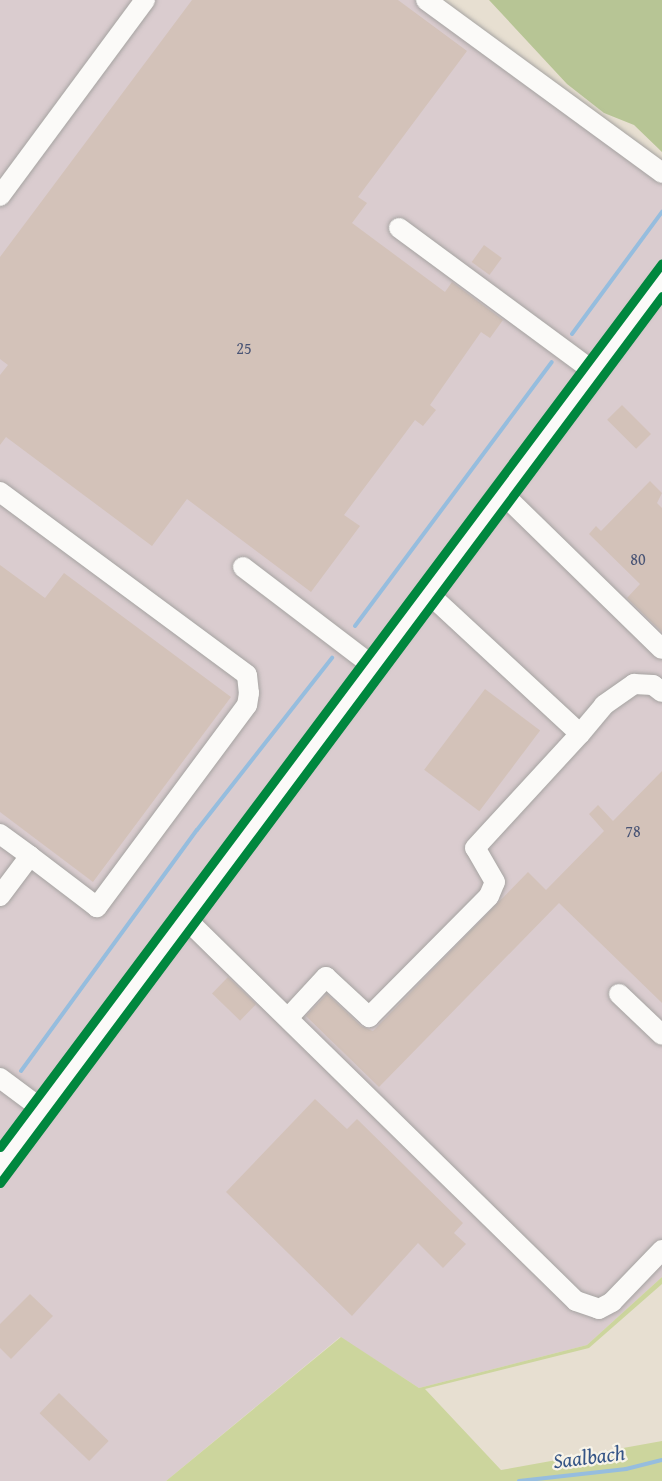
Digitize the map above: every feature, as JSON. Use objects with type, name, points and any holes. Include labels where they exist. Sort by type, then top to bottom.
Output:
[{"type":"street","points":[[0,195],[145,0]]},
{"type":"street","points":[[426,0],[662,173]]},
{"type":"street","points":[[399,228],[593,371]]},
{"type":"street","points":[[0,1167],[185,918],[369,663],[428,592],[662,281]]},
{"type":"street","points":[[0,492],[247,675],[247,705],[97,907],[0,834]]},
{"type":"street","points":[[502,493],[662,649]]},
{"type":"street","points":[[243,567],[369,663]]},
{"type":"street","points":[[428,592],[580,734]]},
{"type":"street","points":[[288,1017],[326,976],[369,1017],[489,896],[495,882],[475,848],[604,705],[634,684],[653,685],[662,692]]},
{"type":"street","points":[[0,896],[30,856]]},
{"type":"street","points":[[185,918],[589,1308],[598,1309],[612,1302],[662,1250]]},
{"type":"street","points":[[619,994],[662,1035]]},
{"type":"street","points":[[0,1078],[43,1110]]},
{"type":"shaded area","points":[[0,0],[415,0],[662,183],[662,1277],[587,1345],[419,1388],[340,1337],[166,1481],[0,1481]]},
{"type":"green space","points":[[489,0],[662,0],[662,152],[634,125],[604,113],[567,84]]},
{"type":"green space","points":[[662,1277],[662,1284],[589,1348],[425,1389],[501,1470],[662,1441],[662,1481],[166,1481],[341,1337],[419,1388],[587,1345]]},
{"type":"building","points":[[192,0],[398,0],[467,51],[358,197],[367,203],[352,223],[445,292],[452,282],[503,320],[490,338],[481,332],[430,405],[436,410],[423,426],[415,420],[344,515],[360,526],[311,592],[187,499],[152,546],[6,437],[0,445],[0,375],[8,365],[0,359],[0,257]]},
{"type":"building","points":[[484,245],[502,258],[489,275],[472,262]]},
{"type":"building","points":[[622,405],[651,434],[636,449],[607,420]]},
{"type":"building","points":[[650,481],[662,493],[657,503],[662,508],[662,632],[627,598],[640,584],[589,534],[596,526],[601,531]]},
{"type":"building","points":[[0,565],[45,598],[64,573],[231,697],[93,882],[0,812]]},
{"type":"building","points":[[485,689],[540,731],[479,811],[424,770]]},
{"type":"building","points":[[662,771],[662,1003],[559,903],[379,1087],[306,1016],[327,994],[361,1026],[373,1031],[528,872],[546,890],[604,831],[589,814],[598,805],[613,821]]},
{"type":"building","points":[[228,977],[256,1004],[240,1021],[212,994]]},
{"type":"building","points":[[315,1099],[347,1129],[357,1119],[463,1223],[454,1233],[466,1244],[443,1268],[418,1243],[352,1316],[226,1192]]},
{"type":"building","points":[[30,1294],[53,1316],[11,1359],[0,1348],[0,1324]]},
{"type":"building","points":[[59,1393],[109,1441],[89,1461],[40,1413]]},
{"type":"waterway","points":[[572,334],[662,212]]},
{"type":"waterway","points":[[355,626],[552,362]]},
{"type":"waterway","points":[[21,1071],[197,830],[332,658]]},
{"type":"waterway","name":"Saalbach","points":[[519,1481],[626,1469],[662,1460]]},
{"type":"cycle path","points":[[0,1147],[662,263]]},
{"type":"cycle path","points":[[0,1183],[662,296]]}]
